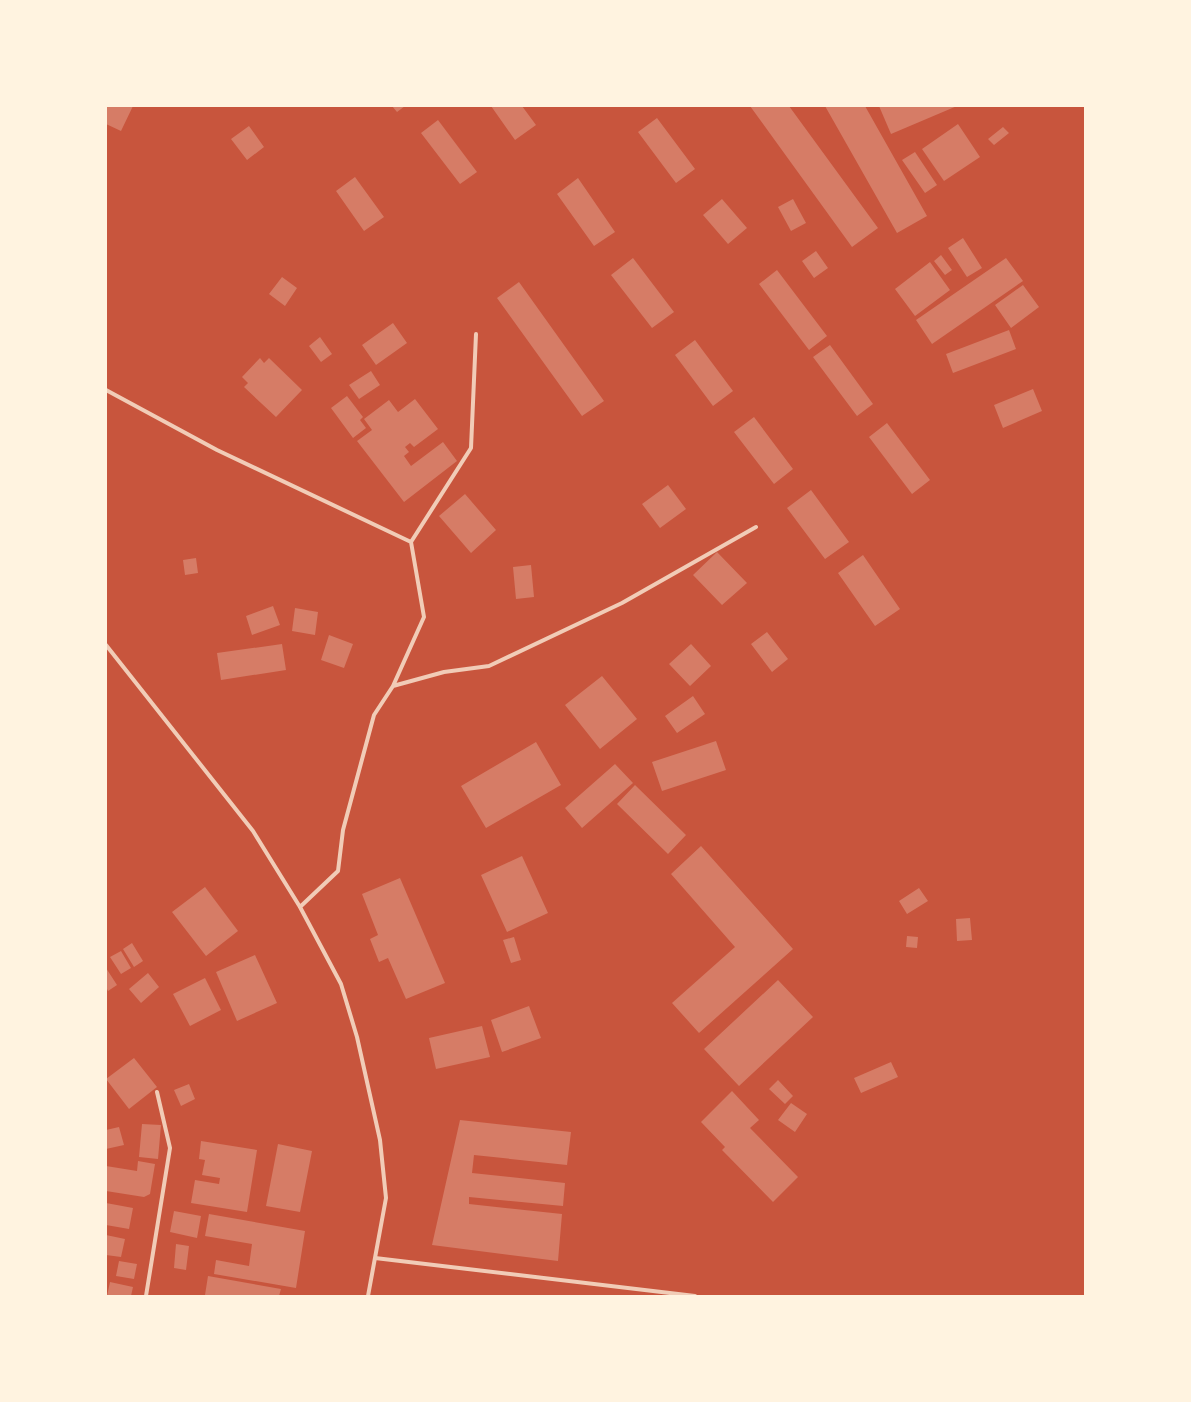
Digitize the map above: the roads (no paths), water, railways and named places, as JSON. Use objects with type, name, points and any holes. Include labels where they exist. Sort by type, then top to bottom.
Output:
[{"type":"street","points":[[300,907],[338,871],[342,830],[374,715],[394,686],[424,617],[411,542],[471,448],[476,334]]},
{"type":"street","points":[[106,390],[217,450],[411,542]]},
{"type":"street","points":[[394,686],[444,672],[489,666],[622,604],[756,527]]},
{"type":"street","points":[[106,645],[253,831],[300,907],[341,984],[356,1037],[380,1140],[386,1198],[368,1296]]},
{"type":"street","points":[[146,1296],[170,1148],[157,1092]]},
{"type":"street","points":[[375,1258],[696,1296]]}]
